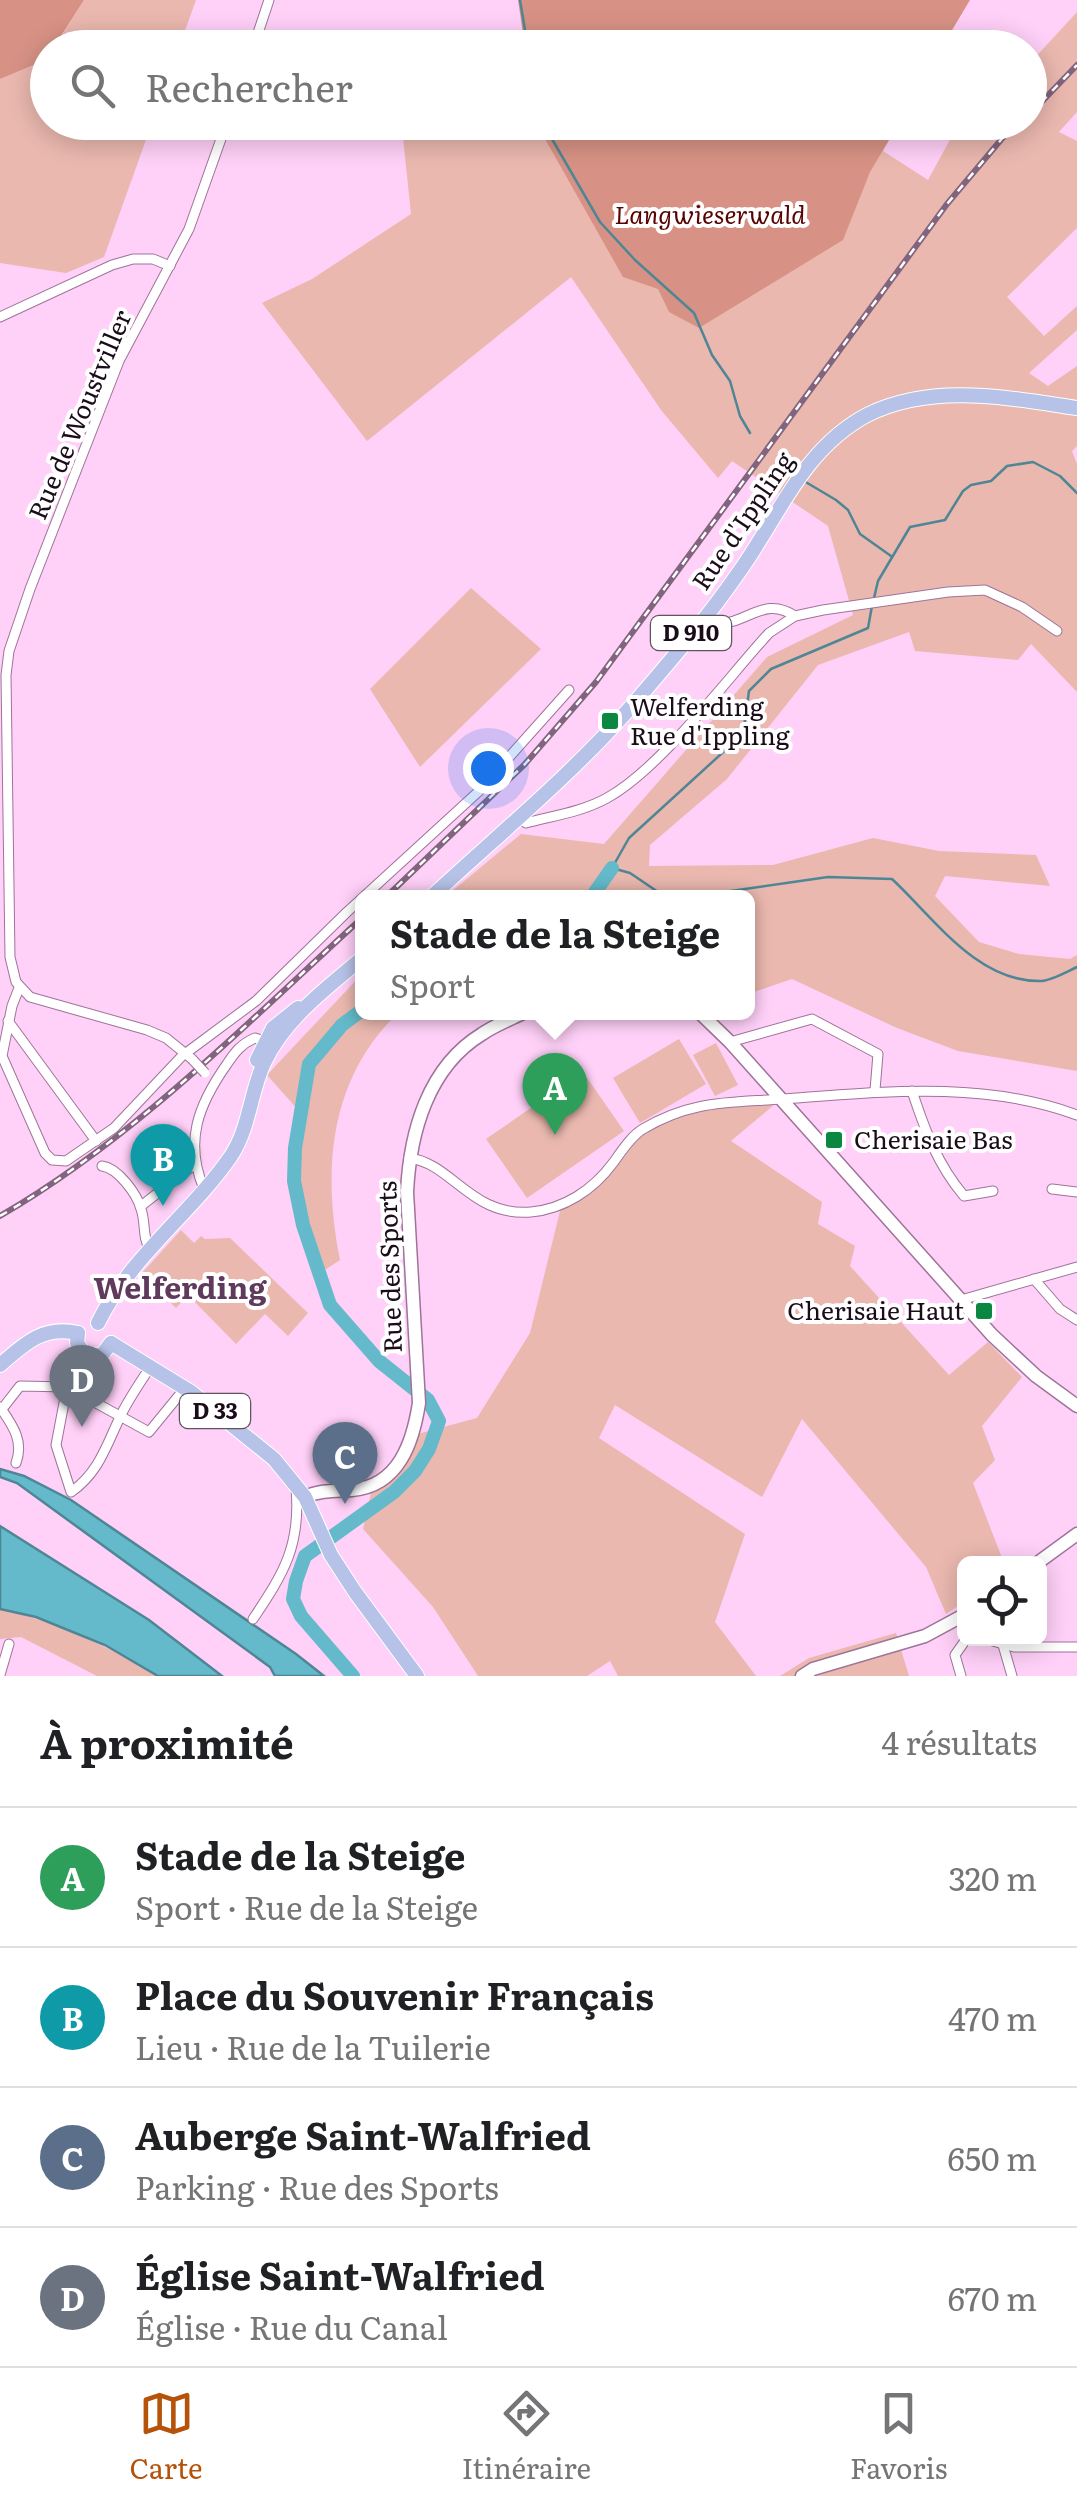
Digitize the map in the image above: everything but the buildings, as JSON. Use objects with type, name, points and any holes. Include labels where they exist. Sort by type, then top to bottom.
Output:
[{"type":"main road","name":"Rue d'Ippling","points":[[439,890],[616,722],[740,572],[804,470],[829,442],[856,422],[905,401],[988,396],[1077,408]]},
{"type":"main road","points":[[98,1323],[150,1250],[239,1142],[269,1043],[282,1018],[312,1001],[355,964]]},
{"type":"main road","points":[[98,1323],[109,1331],[111,1343],[102,1355],[85,1354],[77,1343],[78,1332],[86,1324],[98,1323]]},
{"type":"main road","points":[[0,1364],[38,1334],[60,1328],[78,1332]]},
{"type":"main road","name":"D 33","points":[[111,1343],[184,1388],[274,1459],[300,1491],[332,1556],[417,1676]]},
{"type":"street","points":[[259,30],[269,0]]},
{"type":"street","name":"Rue de Woustviller","points":[[19,988],[5,959],[8,651],[119,361],[190,228],[221,140]]},
{"type":"street","points":[[0,317],[112,265],[153,259],[170,266]]},
{"type":"street","points":[[518,817],[526,823],[573,812],[606,798],[648,765],[768,634],[795,616],[886,600],[985,590],[1022,607],[1057,632]]},
{"type":"street","points":[[698,624],[733,621],[766,608],[780,608],[795,616]]},
{"type":"street","points":[[0,642],[8,651]]},
{"type":"street","points":[[371,890],[456,814],[569,690]]},
{"type":"street","points":[[213,1084],[189,1056],[166,1038],[36,1000],[19,988],[8,1021],[2,1063],[49,1157],[66,1160],[114,1128],[189,1056],[256,1000],[355,905]]},
{"type":"street","points":[[730,1042],[812,1019],[878,1054],[875,1090]]},
{"type":"street","name":"Rue des Sports","points":[[300,1491],[366,1487],[392,1472],[414,1435],[419,1403],[408,1192],[416,1125],[438,1075],[480,1035],[509,1020]]},
{"type":"street","points":[[707,1020],[992,1335],[1036,1376],[1077,1406]]},
{"type":"street","points":[[8,1021],[96,1142]]},
{"type":"street","points":[[204,1189],[195,1164],[194,1128],[213,1084],[243,1043],[255,1038],[269,1043]]},
{"type":"street","points":[[410,1158],[426,1160],[469,1196],[494,1207],[528,1213],[561,1206],[601,1180],[638,1131],[676,1112],[710,1102],[875,1090],[1018,1097],[1077,1115]]},
{"type":"street","points":[[912,1092],[935,1156],[952,1182],[964,1196],[994,1191]]},
{"type":"street","points":[[141,1206],[195,1164]]},
{"type":"street","points":[[102,1166],[114,1170],[141,1206],[144,1239],[150,1250]]},
{"type":"street","points":[[1052,1188],[1077,1192]]},
{"type":"street","points":[[961,1300],[1077,1267]]},
{"type":"street","points":[[1034,1279],[1060,1310],[1077,1320]]},
{"type":"street","points":[[85,1354],[68,1387],[56,1444],[71,1492],[100,1462],[120,1416],[151,1366]]},
{"type":"street","points":[[16,1463],[20,1447],[17,1434],[1,1408],[20,1386],[68,1387],[149,1432],[184,1388]]},
{"type":"street","points":[[253,1619],[286,1568],[295,1541],[300,1491]]},
{"type":"street","points":[[1047,1556],[1077,1534]]},
{"type":"street","points":[[802,1676],[813,1669],[957,1623]]},
{"type":"street","points":[[0,1675],[9,1644]]},
{"type":"street","points":[[961,1646],[955,1655],[961,1676]]},
{"type":"street","points":[[1004,1646],[1012,1676]]},
{"type":"street","points":[[1040,1646],[1077,1647]]},
{"type":"green space","points":[[0,0],[84,0],[65,30],[30,30],[30,66],[0,79]]},
{"type":"green space","points":[[84,0],[196,0],[185,30],[65,30]]},
{"type":"green space","points":[[518,0],[970,0],[952,30],[522,30]]},
{"type":"green space","points":[[1077,12],[1077,112],[1059,132],[1077,141],[1077,228],[1007,297],[1044,336],[1077,306],[1077,330],[1029,373],[1048,386],[1077,366],[1077,446],[1072,451],[1077,464],[1077,692],[1031,644],[1018,660],[915,651],[909,632],[818,665],[727,779],[650,845],[649,866],[773,865],[873,838],[939,851],[1036,855],[1050,886],[945,876],[935,896],[979,942],[1019,954],[1070,959],[1077,955],[1077,1071],[958,1051],[897,1028],[792,979],[755,992],[755,890],[453,890],[521,834],[604,844],[767,657],[853,615],[828,526],[732,461],[718,478],[661,410],[571,277],[367,441],[262,303],[312,279],[411,214],[403,140],[889,140],[883,151],[928,180],[950,140],[1047,140],[1047,45]]},
{"type":"green space","points":[[30,65],[30,140],[146,140],[104,257],[66,273],[0,263],[0,79]]},
{"type":"green space","name":"Langwieserwald","points":[[546,140],[889,140],[870,172],[843,240],[699,328],[669,312],[658,289],[623,277]]},
{"type":"green space","points":[[471,588],[541,649],[420,767],[370,689]]},
{"type":"green space","points":[[355,981],[355,1020],[392,1020],[357,1067],[345,1096],[332,1160],[334,1226],[340,1260],[317,1275],[294,1181],[300,1112],[267,1075]]},
{"type":"green space","points":[[679,1039],[706,1084],[640,1123],[613,1078]]},
{"type":"green space","points":[[716,1043],[738,1085],[715,1096],[693,1055]]},
{"type":"green space","points":[[583,1072],[624,1131],[527,1198],[486,1139]]},
{"type":"green space","points":[[781,1099],[731,1141],[822,1202],[818,1224],[855,1246],[850,1266],[949,1375],[988,1342],[1022,1377],[982,1426],[995,1460],[973,1483],[1001,1556],[957,1556],[957,1607],[946,1614],[926,1567],[802,1419],[762,1497],[615,1405],[599,1438],[745,1534],[715,1622],[756,1676],[618,1676],[610,1661],[587,1676],[478,1676],[433,1607],[363,1529],[373,1484],[414,1435],[477,1418],[530,1333],[561,1207],[601,1180],[639,1131],[676,1112]]},
{"type":"green space","points":[[181,1230],[194,1243],[201,1236],[230,1238],[308,1313],[288,1336],[265,1314],[236,1344],[188,1295],[176,1308],[143,1272]]},
{"type":"green space","points":[[0,1609],[82,1636],[158,1676],[97,1676],[21,1637],[0,1639]]},
{"type":"green space","points":[[896,1633],[909,1676],[780,1676],[809,1658]]},
{"type":"shaded area","points":[[0,1469],[24,1476],[71,1500],[324,1676],[275,1676],[270,1667],[17,1483],[0,1477]]},
{"type":"shaded area","points":[[0,1526],[149,1620],[222,1676],[158,1676],[105,1645],[36,1617],[0,1609]]},
{"type":"waterway","points":[[520,0],[525,30]]},
{"type":"waterway","points":[[553,140],[600,222],[694,313],[712,355],[730,381],[740,416],[750,433]]},
{"type":"waterway","points":[[874,598],[878,581],[910,527],[945,520],[963,491],[991,481],[1007,466],[1033,462],[1060,476],[1077,493]]},
{"type":"waterway","points":[[804,481],[848,510],[860,534],[891,556]]},
{"type":"waterway","points":[[655,890],[630,873],[612,868],[629,838],[743,734],[749,691],[771,669],[868,628],[872,606]]},
{"type":"waterway","points":[[597,890],[612,868]]},
{"type":"waterway","points":[[738,890],[828,877],[892,879],[958,945],[996,971],[1017,979],[1040,981],[1077,967]]},
{"type":"waterway","points":[[353,1676],[301,1616],[293,1599],[296,1581],[305,1556],[394,1492],[415,1471],[429,1449],[439,1421],[428,1400],[379,1361],[330,1305],[303,1225],[294,1181],[295,1148],[309,1064],[355,1015]]},
{"type":"railway","points":[[1047,96],[1077,65]]},
{"type":"railway","points":[[393,890],[525,764],[596,682],[947,204],[1001,140]]},
{"type":"railway","points":[[0,1216],[50,1185],[144,1115],[355,924]]},
{"type":"place","name":"Welferding Rue d'Ippling","points":[[610,721]]},
{"type":"place","name":"Stade de la Steige","points":[[555,1135]]},
{"type":"place","name":"Cherisaie Bas","points":[[834,1140]]},
{"type":"place","name":"Place du Souvenir Français","points":[[163,1206]]},
{"type":"place","name":"Cherisaie Haut","points":[[984,1311]]},
{"type":"place","name":"Église Saint-Walfried","points":[[82,1427]]},
{"type":"place","name":"Auberge Saint-Walfried","points":[[345,1504]]},
{"type":"district","name":"Welferding","points":[[180,1289]]}]
